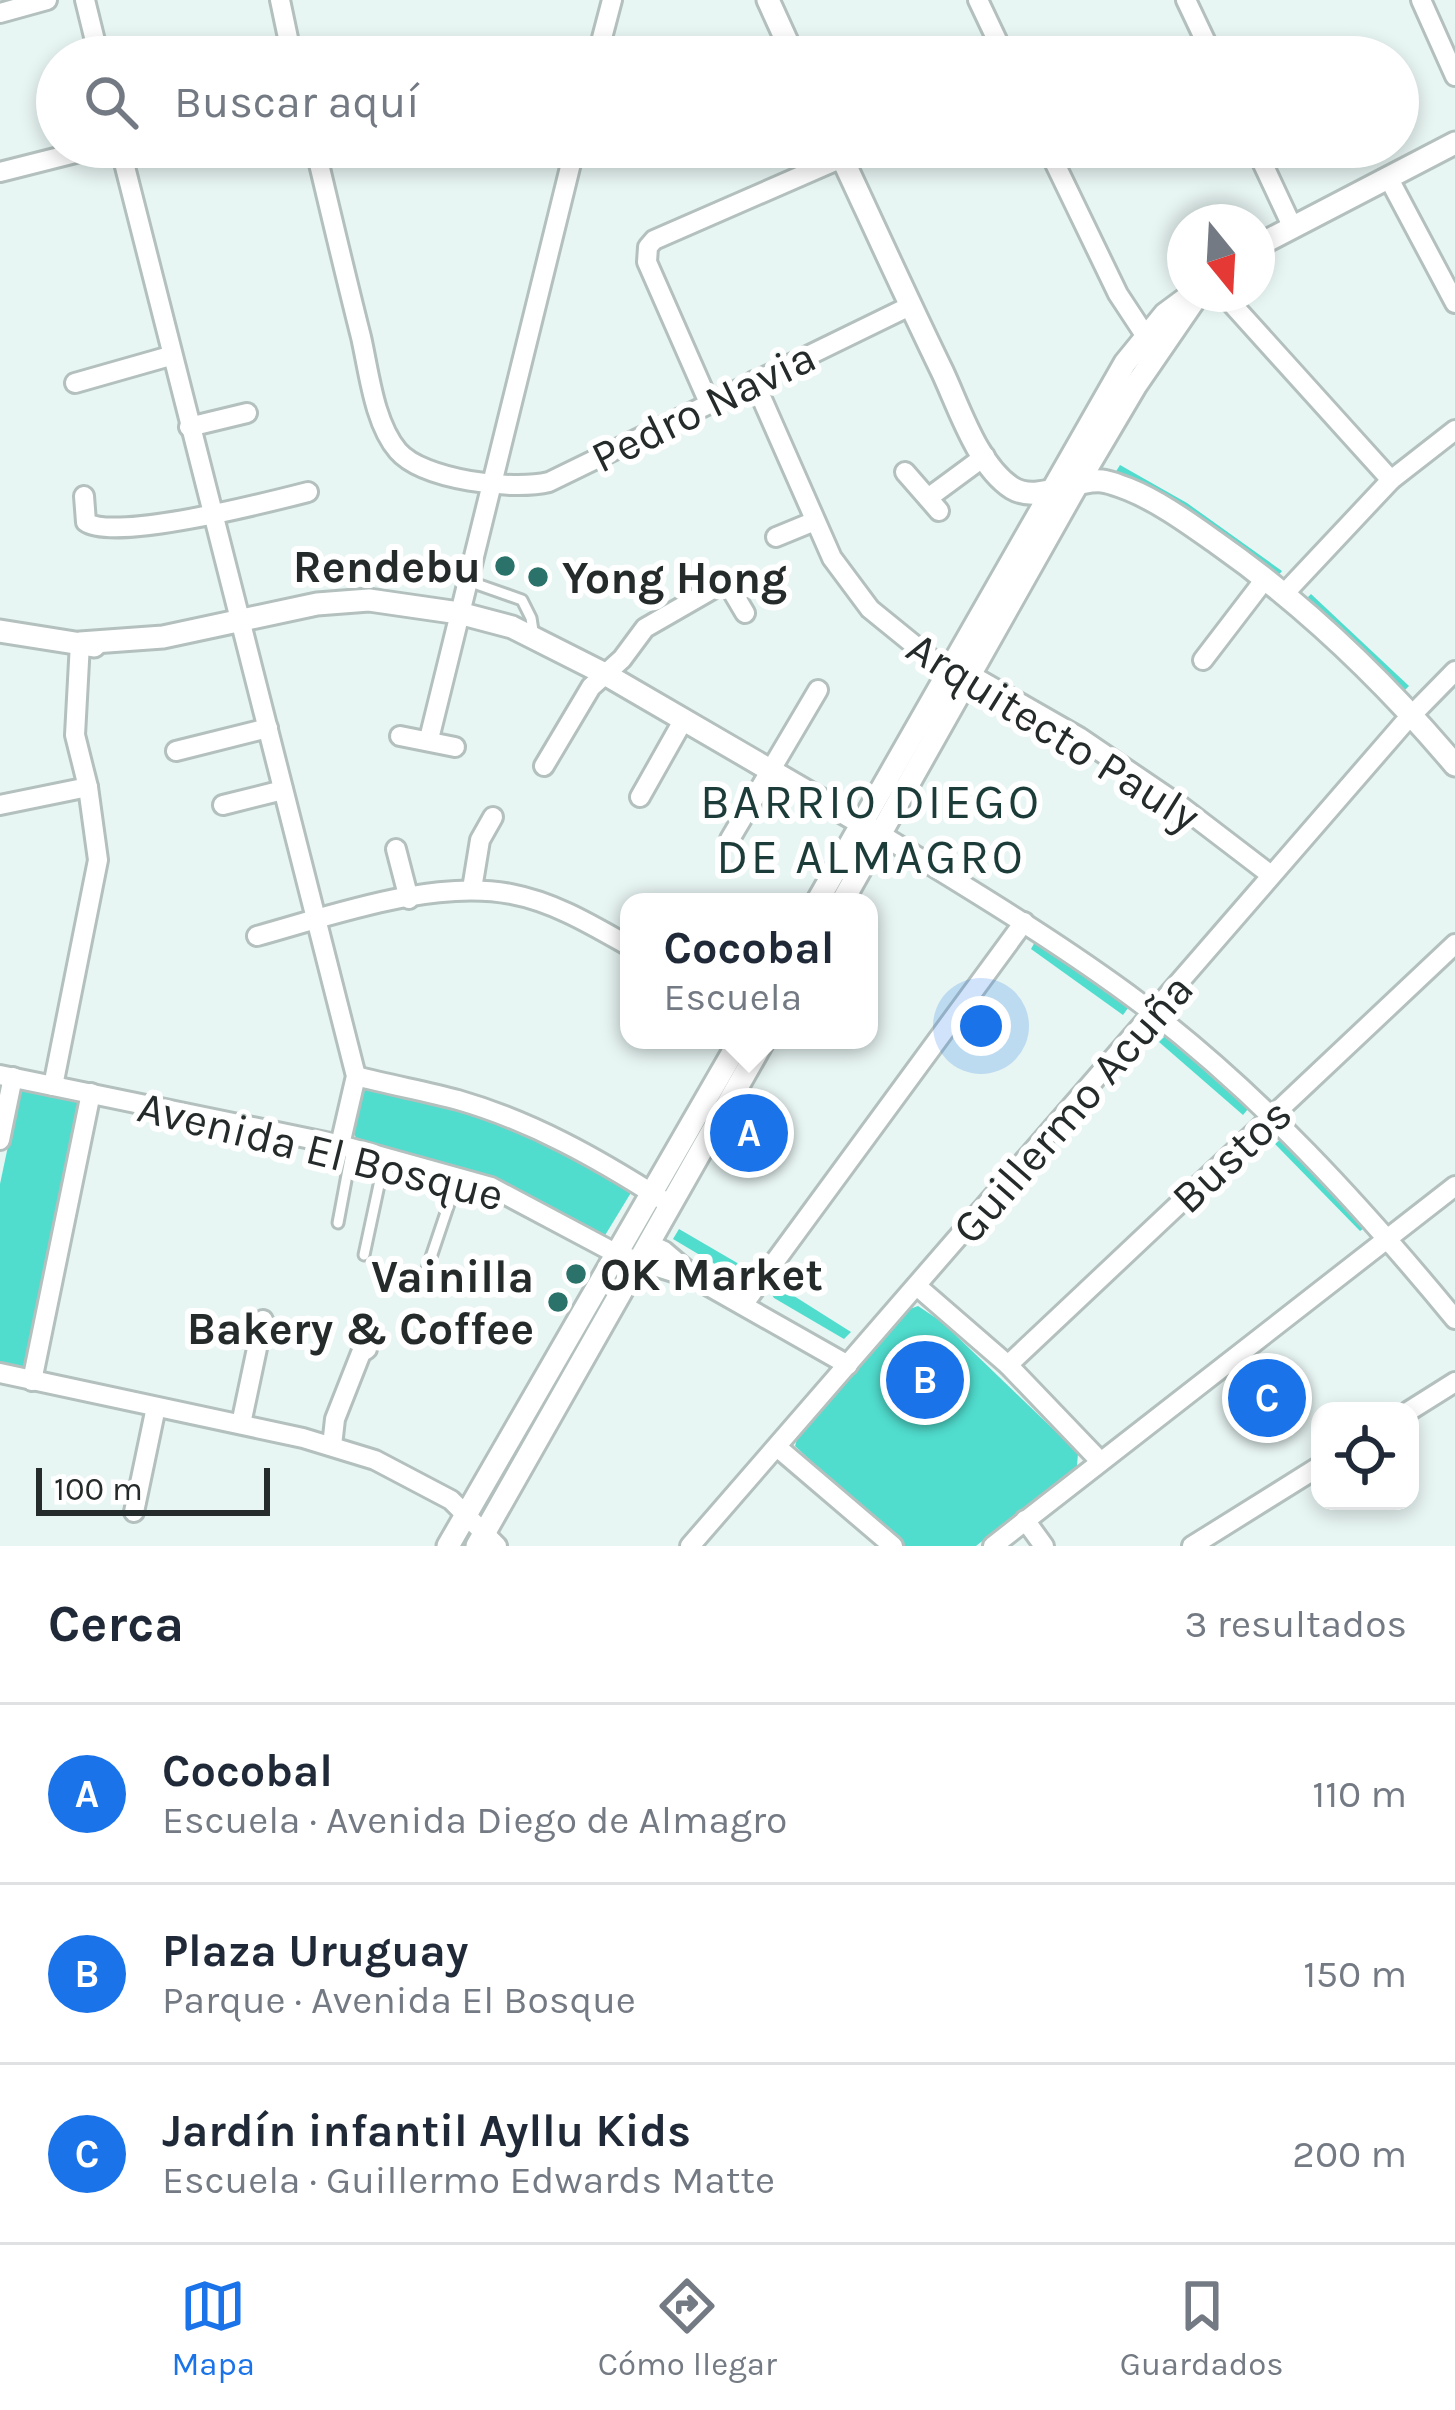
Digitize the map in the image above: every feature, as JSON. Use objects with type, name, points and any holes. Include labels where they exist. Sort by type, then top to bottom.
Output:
[{"type":"street","points":[[0,13],[47,0]]},
{"type":"street","points":[[85,0],[94,36]]},
{"type":"street","points":[[280,0],[288,36]]},
{"type":"street","points":[[602,36],[611,0]]},
{"type":"street","points":[[768,0],[784,36]]},
{"type":"street","points":[[978,0],[995,36]]},
{"type":"street","points":[[1186,0],[1203,36]]},
{"type":"street","points":[[1421,0],[1455,76]]},
{"type":"street","points":[[1419,161],[1455,143]]},
{"type":"street","points":[[0,172],[36,163]]},
{"type":"street","points":[[125,168],[356,1076],[346,1147]]},
{"type":"street","name":"Pedro Navia","points":[[320,168],[374,392],[393,445],[420,466],[492,484],[519,487],[549,482],[910,305]]},
{"type":"street","points":[[429,739],[451,612],[466,580],[492,484],[570,168]]},
{"type":"street","points":[[710,404],[647,262],[647,247],[805,168]]},
{"type":"street","points":[[846,168],[985,456],[1031,508],[1032,523]]},
{"type":"street","points":[[1057,168],[1118,294],[1145,334]]},
{"type":"street","points":[[1265,168],[1292,226]]},
{"type":"street","points":[[1275,233],[1406,168]]},
{"type":"street","points":[[1388,177],[1455,303]]},
{"type":"street","points":[[960,672],[1052,489],[1145,334],[1173,312]]},
{"type":"street","points":[[824,893],[870,829],[960,672],[1184,312]]},
{"type":"street","points":[[1239,312],[1391,480]]},
{"type":"street","points":[[75,383],[170,356]]},
{"type":"street","name":"Arquitecto Pauly","points":[[754,381],[832,558],[870,609],[900,637],[1078,737],[1271,875]]},
{"type":"street","points":[[189,427],[247,413]]},
{"type":"street","points":[[1283,595],[1391,480],[1455,430]]},
{"type":"street","points":[[905,472],[933,504],[985,456]]},
{"type":"street","points":[[1019,491],[1107,482],[1136,493],[1200,531],[1283,595],[1412,714],[1455,765]]},
{"type":"street","points":[[84,496],[86,522],[98,529],[212,514],[308,492]]},
{"type":"street","points":[[776,537],[815,521]]},
{"type":"street","points":[[1203,660],[1265,579]]},
{"type":"street","points":[[544,766],[591,687],[622,659],[645,628],[718,586],[729,586],[746,613]]},
{"type":"street","points":[[0,631],[80,643],[164,637],[317,604],[369,600],[451,612],[534,637],[684,719],[1024,922],[1153,1014],[1274,1117],[1388,1238],[1455,1319]]},
{"type":"street","points":[[53,1086],[98,860],[73,713],[80,643]]},
{"type":"street","name":"Guillermo Acuña","points":[[690,1546],[1271,875],[1455,670]]},
{"type":"street","points":[[730,839],[818,689]]},
{"type":"street","points":[[640,796],[684,719]]},
{"type":"street","points":[[176,751],[268,728]]},
{"type":"street","points":[[400,736],[455,747]]},
{"type":"street","points":[[0,805],[88,787]]},
{"type":"street","points":[[223,805],[283,790]]},
{"type":"street","points":[[472,890],[480,840],[493,817]]},
{"type":"street","points":[[845,893],[870,829]]},
{"type":"street","points":[[396,849],[409,898]]},
{"type":"street","points":[[257,936],[409,898],[472,890],[545,903],[620,941]]},
{"type":"street","points":[[743,1305],[1024,922]]},
{"type":"street","name":"Bustos","points":[[1008,1365],[1455,944]]},
{"type":"street","points":[[0,1373],[241,1424],[375,1460],[451,1500],[486,1542],[644,1253],[661,1199],[736,1049]]},
{"type":"street","points":[[448,1546],[617,1254],[661,1199],[758,1049]]},
{"type":"street","points":[[0,1140],[6,1076]]},
{"type":"street","name":"Avenida El Bosque","points":[[6,1076],[346,1147],[458,1177],[522,1201],[617,1254],[644,1253],[848,1365]]},
{"type":"street","name":"Avenida El Bosque","points":[[356,1076],[460,1101],[523,1123],[600,1159],[661,1199]]},
{"type":"street","points":[[32,1381],[91,1094]]},
{"type":"street","points":[[993,1546],[1455,1186]]},
{"type":"street","points":[[918,1287],[1008,1365],[1100,1461]]},
{"type":"street","points":[[241,1424],[263,1320]]},
{"type":"street","points":[[1419,1405],[1455,1382]]},
{"type":"street","points":[[134,1512],[156,1407]]},
{"type":"street","points":[[332,1446],[337,1425]]},
{"type":"street","points":[[777,1447],[893,1546]]},
{"type":"street","points":[[1192,1546],[1311,1472]]},
{"type":"street","points":[[1025,1520],[1043,1546]]},
{"type":"lane","points":[[466,580],[522,600],[534,637]]},
{"type":"lane","points":[[338,1223],[346,1147]]},
{"type":"lane","points":[[364,1255],[385,1157]]},
{"type":"lane","points":[[427,1269],[458,1177]]},
{"type":"shaded area","points":[[1120,465],[1187,503],[1282,571],[1277,577],[1165,499],[1115,473]]},
{"type":"shaded area","points":[[1311,594],[1409,686],[1403,692],[1305,600]]},
{"type":"shaded area","points":[[1036,940],[1128,1008],[1123,1015],[1031,949]]},
{"type":"shaded area","points":[[1165,1036],[1248,1109],[1243,1115],[1159,1042]]},
{"type":"shaded area","points":[[371,1086],[440,1101],[508,1124],[573,1154],[632,1191],[604,1237],[485,1181],[359,1142],[353,1133],[360,1090]]},
{"type":"shaded area","points":[[28,1087],[76,1098],[80,1103],[28,1364],[19,1370],[0,1366],[0,1184],[19,1094]]},
{"type":"shaded area","points":[[1281,1139],[1367,1226],[1360,1231],[1275,1144]]},
{"type":"shaded area","points":[[679,1229],[751,1271],[740,1279],[673,1239]]},
{"type":"shaded area","points":[[775,1284],[851,1332],[844,1339],[774,1298],[770,1292]]},
{"type":"shaded area","points":[[918,1306],[942,1322],[1078,1453],[1077,1466],[976,1546],[902,1546],[795,1446],[910,1309]]},
{"type":"place","name":"Rendebu","points":[[505,566]]},
{"type":"place","name":"Yong Hong","points":[[538,577]]},
{"type":"place","name":"Cocobal","points":[[749,1133]]},
{"type":"place","name":"OK Market","points":[[576,1274]]},
{"type":"place","name":"Vainilla Bakery & Coffee","points":[[558,1302]]},
{"type":"place","name":"Plaza Uruguay","points":[[925,1380]]},
{"type":"place","name":"Jardín infantil Ayllu Kids","points":[[1267,1398]]},
{"type":"district","name":"BARRIO DIEGO DE ALMAGRO","points":[[871,828]]}]
